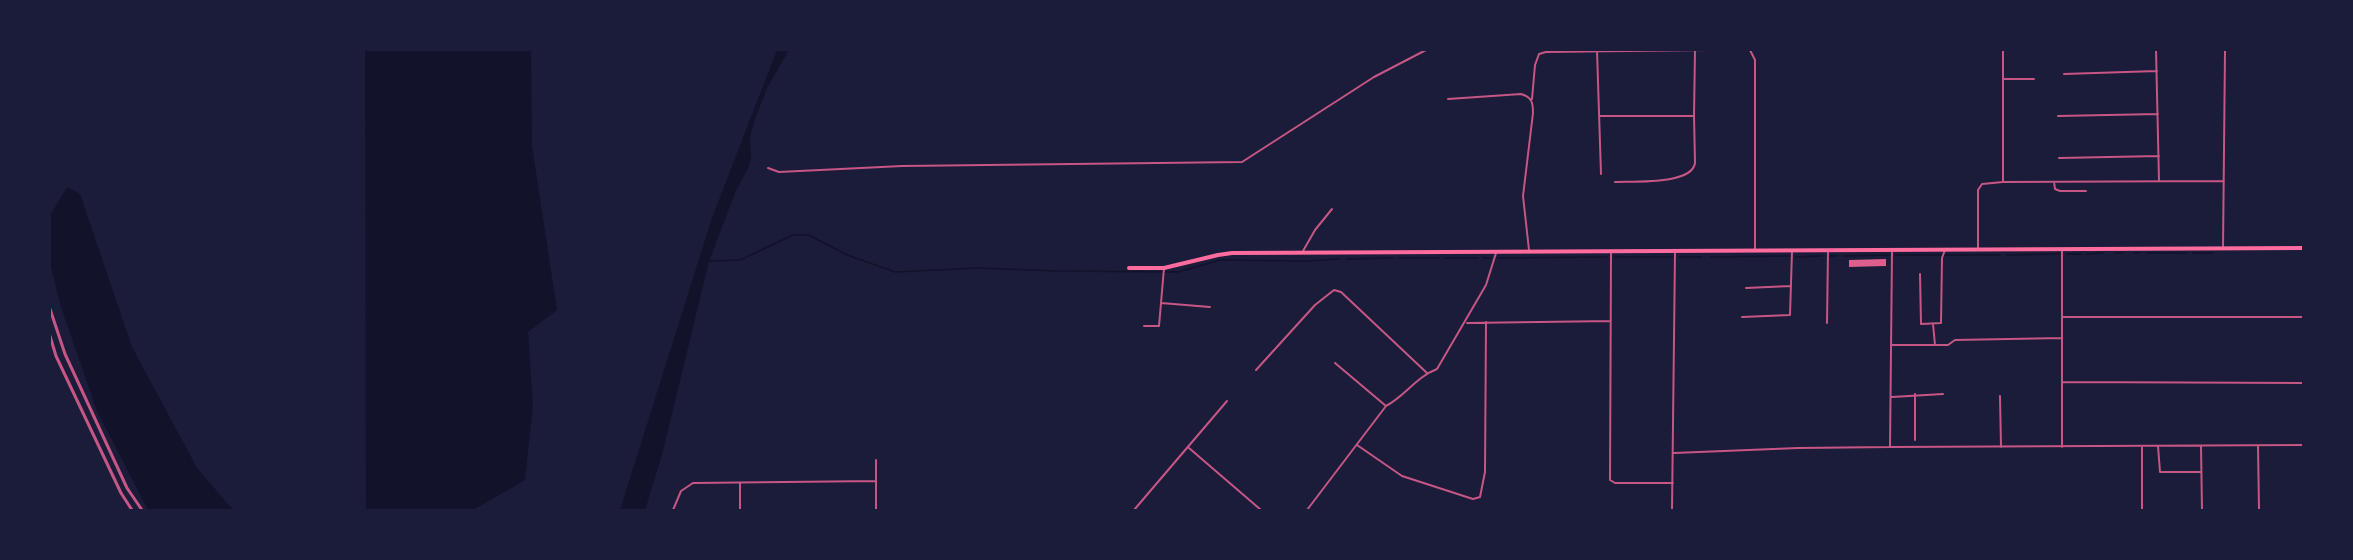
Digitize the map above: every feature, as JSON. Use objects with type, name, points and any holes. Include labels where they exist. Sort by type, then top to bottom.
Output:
[{"type":"main road","points":[[1129,268],[1163,269],[1218,255],[1339,252],[2304,248]]},
{"type":"street","points":[[768,168],[779,172],[902,166],[1242,162],[1374,78],[1426,50]]},
{"type":"street","points":[[1615,182],[1660,180],[1688,174],[1694,168],[1695,50]]},
{"type":"street","points":[[1530,253],[1523,196],[1533,113],[1535,65],[1539,54],[1546,51],[1708,50]]},
{"type":"street","points":[[1750,50],[1755,60],[1755,251]]},
{"type":"street","points":[[2002,50],[2003,182]]},
{"type":"street","points":[[2156,50],[2159,181]]},
{"type":"street","points":[[2223,249],[2225,50]]},
{"type":"street","points":[[1597,51],[1601,174]]},
{"type":"street","points":[[2064,74],[2157,71]]},
{"type":"street","points":[[2002,79],[2034,79]]},
{"type":"street","points":[[1448,99],[1521,94],[1532,100]]},
{"type":"street","points":[[2058,116],[2158,114]]},
{"type":"street","points":[[1599,116],[1694,117]]},
{"type":"street","points":[[2059,158],[2159,156]]},
{"type":"street","points":[[1978,250],[1979,186],[1987,183],[2224,181]]},
{"type":"street","points":[[2054,182],[2055,189],[2060,191],[2086,191]]},
{"type":"street","points":[[1302,254],[1315,230],[1332,209]]},
{"type":"street","points":[[1920,274],[1921,324],[1941,323],[1944,250]]},
{"type":"street","points":[[2061,250],[2062,447]]},
{"type":"street","points":[[1742,316],[1790,315],[1792,251]]},
{"type":"street","points":[[1827,323],[1828,251]]},
{"type":"street","points":[[1890,447],[1892,251]]},
{"type":"street","points":[[1611,252],[1610,480],[1615,483],[1673,483]]},
{"type":"street","points":[[1672,510],[1676,252]]},
{"type":"street","points":[[1307,510],[1386,406],[1397,400],[1409,386],[1437,369],[1486,285],[1496,253]]},
{"type":"street","points":[[1144,326],[1159,326],[1163,269]]},
{"type":"street","points":[[1746,288],[1791,286]]},
{"type":"street","points":[[1256,370],[1315,305],[1334,290],[1341,292],[1427,373]]},
{"type":"street","points":[[1161,303],[1210,307]]},
{"type":"street","points":[[50,309],[65,354],[127,488],[142,510]]},
{"type":"street","points":[[2062,317],[2304,317]]},
{"type":"street","points":[[1465,322],[1611,321]]},
{"type":"street","points":[[1357,445],[1402,476],[1473,499],[1480,497],[1485,472],[1486,322]]},
{"type":"street","points":[[1933,324],[1935,345]]},
{"type":"street","points":[[50,336],[56,356],[121,493],[132,510]]},
{"type":"street","points":[[1892,345],[1948,345],[1955,340],[2062,338]]},
{"type":"street","points":[[1335,363],[1386,406]]},
{"type":"street","points":[[2062,382],[2304,383]]},
{"type":"street","points":[[1891,397],[1943,393]]},
{"type":"street","points":[[1915,394],[1915,440]]},
{"type":"street","points":[[2000,396],[2001,447]]},
{"type":"street","points":[[1134,510],[1227,401]]},
{"type":"street","points":[[2142,446],[2142,510]]},
{"type":"street","points":[[2158,446],[2160,472],[2201,472]]},
{"type":"street","points":[[2201,446],[2202,510]]},
{"type":"street","points":[[2258,446],[2259,510]]},
{"type":"street","points":[[1674,453],[1798,448],[2304,446]]},
{"type":"street","points":[[1189,448],[1261,510]]},
{"type":"street","points":[[876,460],[876,510]]},
{"type":"street","points":[[673,510],[681,491],[693,483],[876,481]]},
{"type":"street","points":[[740,482],[740,510]]},
{"type":"shaded area","points":[[365,50],[531,50],[532,146],[557,310],[528,332],[533,406],[525,480],[473,510],[366,510]]},
{"type":"shaded area","points":[[777,50],[789,50],[767,88],[755,119],[750,137],[749,166],[735,193],[709,261],[662,455],[645,510],[620,510],[712,218]]},
{"type":"shaded area","points":[[67,187],[80,194],[132,347],[197,468],[233,510],[148,510],[97,411],[61,307],[50,263],[50,216]]},
{"type":"building","points":[[1886,259],[1886,266],[1849,267],[1849,260]]},
{"type":"waterway","points":[[709,261],[740,260],[793,235],[809,235],[847,255],[895,272],[978,268],[1178,272],[1220,260],[1339,259]]},
{"type":"waterway","points":[[2087,254],[2103,253]]},
{"type":"waterway","points":[[2115,253],[2123,253]]},
{"type":"waterway","points":[[2134,253],[2140,253]]},
{"type":"waterway","points":[[2147,253],[2187,253]]},
{"type":"waterway","points":[[2193,253],[2213,253]]},
{"type":"waterway","points":[[2007,255],[2059,254]]},
{"type":"waterway","points":[[2067,254],[2082,254]]},
{"type":"waterway","points":[[1844,256],[1889,255]]},
{"type":"waterway","points":[[1895,255],[2000,255]]},
{"type":"waterway","points":[[1710,257],[1790,256]]},
{"type":"waterway","points":[[1796,257],[1822,256]]},
{"type":"waterway","points":[[1829,256],[1837,256]]},
{"type":"waterway","points":[[1498,258],[1607,257]]},
{"type":"waterway","points":[[1615,257],[1672,257]]},
{"type":"waterway","points":[[1679,257],[1701,257]]},
{"type":"waterway","points":[[1347,259],[1392,258]]},
{"type":"waterway","points":[[1399,258],[1439,258]]},
{"type":"waterway","points":[[1445,258],[1478,258]]},
{"type":"waterway","points":[[1483,258],[1491,258]]}]
